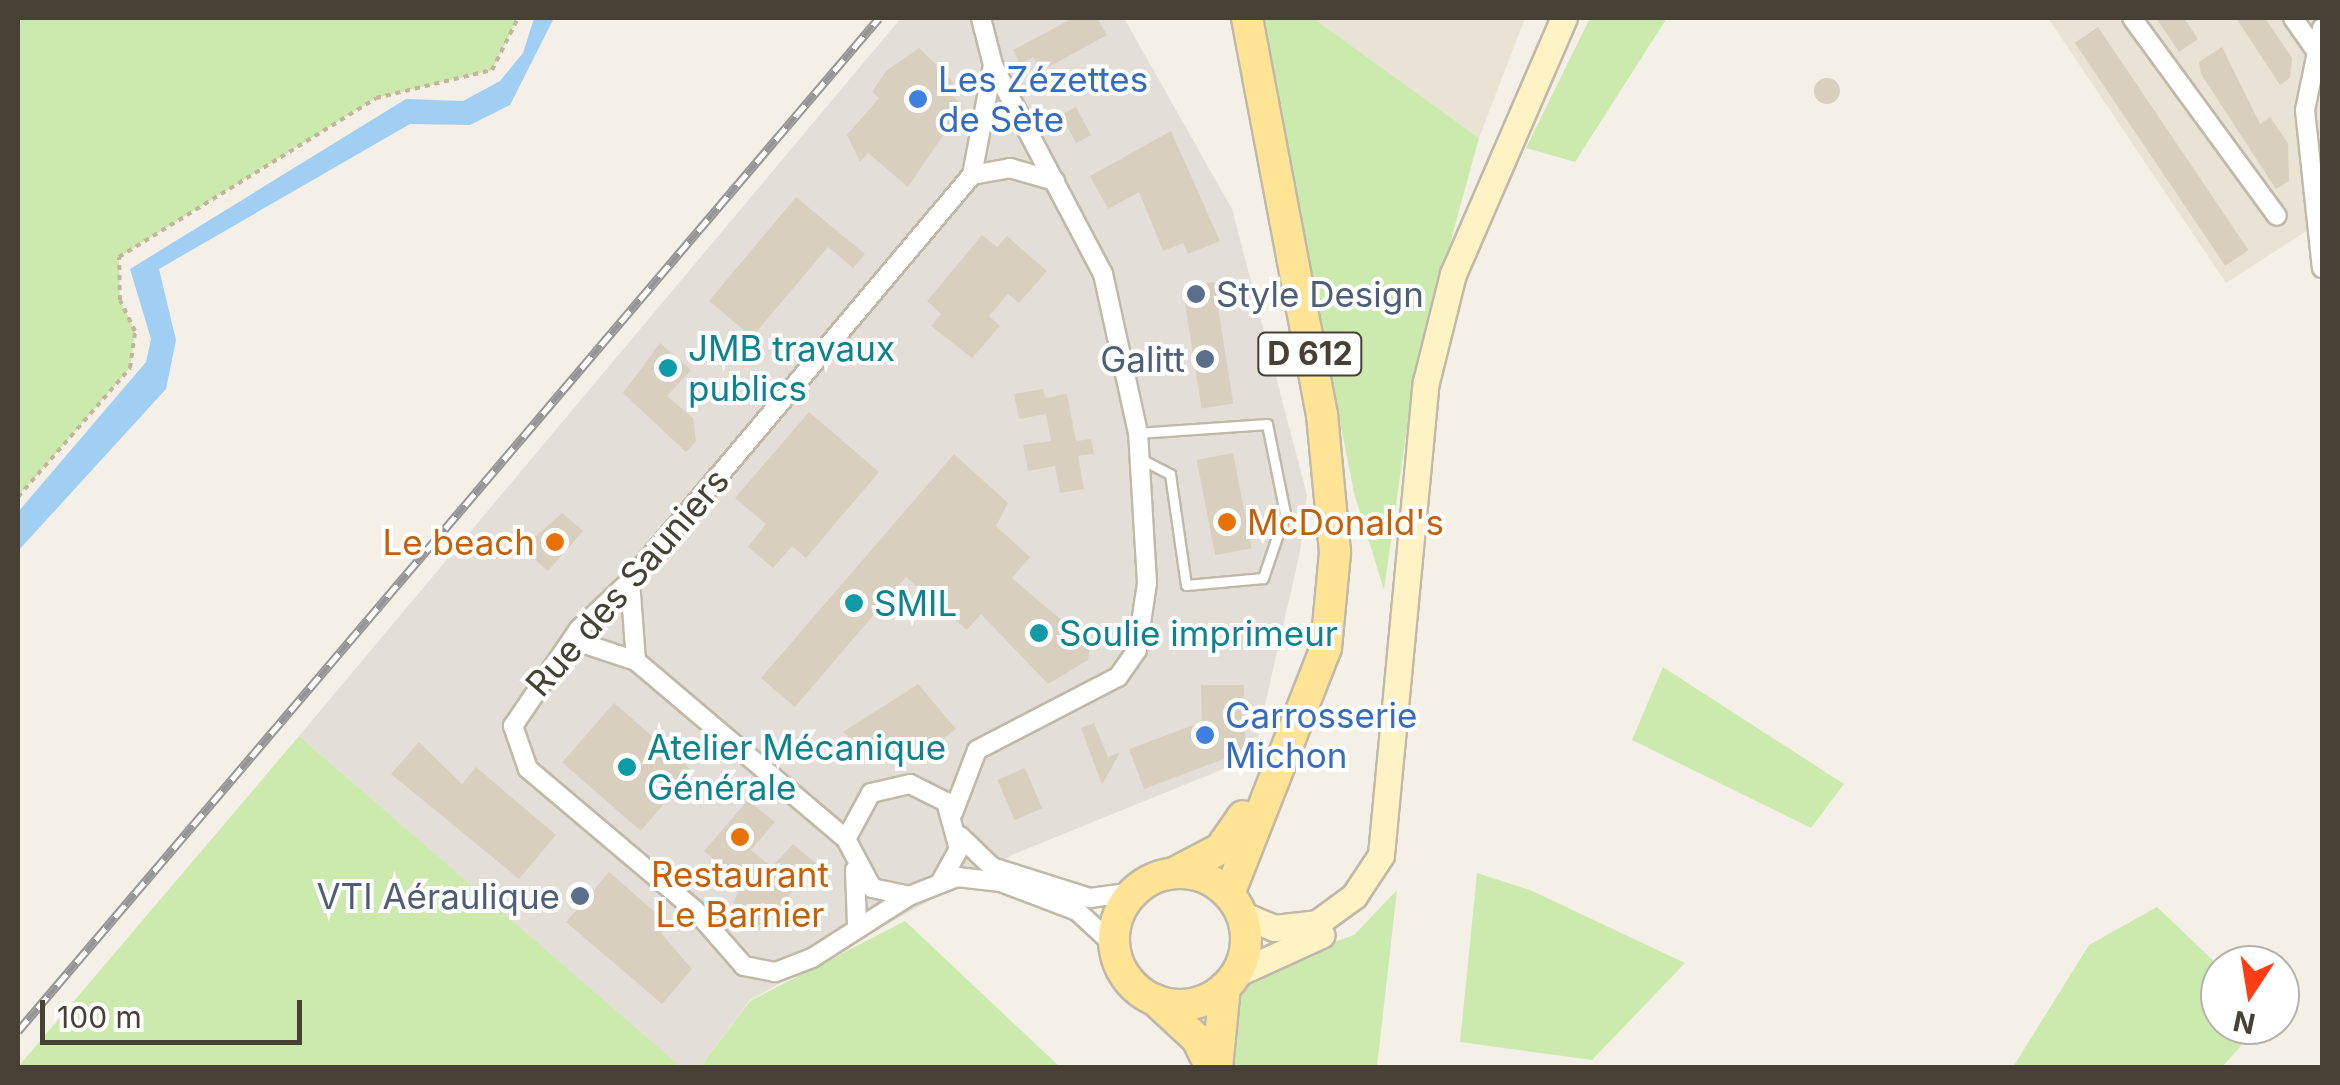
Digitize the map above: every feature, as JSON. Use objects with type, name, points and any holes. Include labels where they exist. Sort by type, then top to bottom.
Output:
[{"type":"main road","name":"D 612","points":[[1235,904],[1312,691],[1332,604],[1334,494],[1247,18]]},
{"type":"main road","points":[[1214,1068],[1197,1040],[1130,982],[1114,944],[1133,892],[1174,873],[1274,928],[1318,923],[1375,865],[1390,827],[1417,441],[1453,274],[1556,21]]},
{"type":"main road","points":[[1155,1000],[1192,1003],[1349,920],[1396,860],[1408,798],[1406,620]]},
{"type":"main road","name":"D 612","points":[[1174,873],[1233,832],[1312,691]]},
{"type":"main road","points":[[1214,1068],[1231,980],[1245,950],[1235,904]]},
{"type":"street","points":[[953,813],[977,750],[1093,694],[1137,650],[1149,528],[1138,434],[1104,274],[993,65],[981,18]]},
{"type":"street","points":[[2132,18],[2276,216]]},
{"type":"street","points":[[2293,18],[2315,50]]},
{"type":"street","points":[[2322,28],[2306,110],[2322,268]]},
{"type":"street","name":"Rue des Sauniers","points":[[908,896],[788,968],[744,966],[695,910],[528,769],[515,715],[573,640],[630,581],[972,176],[993,65]]},
{"type":"street","points":[[972,176],[1010,168],[1055,180]]},
{"type":"street","points":[[630,581],[636,661]]},
{"type":"street","points":[[573,640],[636,661],[846,839],[855,870],[857,925]]},
{"type":"street","points":[[846,839],[861,802],[883,787],[923,787],[953,813],[960,836],[992,867],[1090,898],[1133,892]]},
{"type":"street","points":[[940,883],[960,836]]},
{"type":"street","points":[[855,870],[884,893],[908,896],[940,883],[1001,882],[1077,911],[1114,944]]},
{"type":"lane","points":[[1138,434],[1268,424],[1285,514],[1263,578],[1186,585],[1170,474],[1141,459]]},
{"type":"path","points":[[18,497],[130,368],[135,331],[120,300],[119,256],[376,98],[492,70],[518,18]]},
{"type":"shaded area","points":[[901,18],[1124,18],[1232,209],[1307,495],[1300,552],[1253,757],[1014,854],[750,1000],[700,1067],[681,1068],[299,736]]},
{"type":"shaded area","points":[[1313,18],[1525,18],[1479,138]]},
{"type":"shaded area","points":[[2048,18],[2322,18],[2322,237],[2319,223],[2226,283]]},
{"type":"green space","points":[[18,18],[518,18],[492,70],[376,98],[119,257],[120,300],[135,331],[130,368],[18,497]]},
{"type":"green space","points":[[1261,18],[1313,18],[1479,138],[1415,371],[1384,590],[1354,493]]},
{"type":"green space","points":[[1590,18],[1667,18],[1575,162],[1526,148]]},
{"type":"green space","points":[[1663,667],[1844,784],[1811,828],[1632,740]]},
{"type":"green space","points":[[299,736],[681,1067],[18,1067]]},
{"type":"green space","points":[[1477,873],[1530,890],[1685,963],[1592,1060],[1460,1042]]},
{"type":"green space","points":[[1397,890],[1377,1067],[1234,1067],[1226,1038],[1234,996],[1257,969],[1354,935]]},
{"type":"green space","points":[[2157,907],[2200,948],[2200,1045],[2240,1047],[2222,1067],[2013,1067],[2089,945]]},
{"type":"green space","points":[[905,921],[1060,1067],[700,1067],[750,1001]]},
{"type":"water","points":[[534,18],[554,18],[510,105],[470,125],[410,124],[159,269],[176,340],[166,389],[18,551],[18,512],[146,362],[151,339],[130,269],[406,99],[463,101],[500,81],[523,53]]},
{"type":"building","points":[[1073,18],[1097,18],[1107,35],[1041,71],[1033,57],[1020,64],[1013,50]]},
{"type":"building","points":[[2156,18],[2184,18],[2198,39],[2179,52]]},
{"type":"building","points":[[2236,18],[2265,18],[2292,58],[2290,78],[2280,85]]},
{"type":"building","points":[[2098,27],[2248,250],[2225,266],[2075,43]]},
{"type":"building","points":[[2222,47],[2260,124],[2270,117],[2288,143],[2289,181],[2276,189],[2201,74],[2199,62]]},
{"type":"building","points":[[919,48],[954,82],[947,91],[963,106],[908,187],[868,153],[860,162],[847,135],[879,98],[872,92],[886,71]]},
{"type":"building","points":[[1827,78],[1836,82],[1840,91],[1836,100],[1827,104],[1818,100],[1814,91],[1818,82]]},
{"type":"building","points":[[1076,107],[1091,135],[1076,143],[1061,115]]},
{"type":"building","points":[[1171,131],[1220,241],[1188,254],[1183,243],[1163,251],[1139,192],[1108,209],[1090,176]]},
{"type":"building","points":[[796,197],[865,254],[853,268],[828,247],[752,337],[709,301]]},
{"type":"building","points":[[982,235],[997,247],[1007,236],[1047,271],[1019,303],[1008,294],[989,316],[1000,326],[972,358],[931,326],[941,314],[927,301]]},
{"type":"building","points":[[1214,282],[1233,403],[1202,408],[1182,287]]},
{"type":"building","points":[[660,343],[691,370],[667,396],[693,418],[696,441],[686,452],[623,393]]},
{"type":"building","points":[[1043,389],[1045,398],[1067,394],[1076,441],[1091,439],[1094,454],[1078,456],[1084,489],[1060,493],[1055,466],[1028,471],[1023,445],[1051,441],[1046,414],[1019,419],[1014,394]]},
{"type":"building","points":[[809,412],[879,472],[806,558],[792,546],[773,568],[748,547],[766,524],[735,498]]},
{"type":"building","name":"McDonald's","points":[[1233,453],[1252,548],[1215,555],[1197,460]]},
{"type":"building","name":"SMIL","points":[[954,454],[1008,503],[996,526],[1030,557],[1012,578],[1090,644],[1088,660],[1048,684],[981,614],[967,630],[906,577],[795,707],[761,678]]},
{"type":"building","name":"Le beach","points":[[562,513],[583,531],[548,571],[522,548]]},
{"type":"building","points":[[918,684],[956,729],[935,745],[871,754],[843,732]]},
{"type":"building","name":"Carrosserie Michon","points":[[1201,685],[1244,685],[1245,751],[1144,789],[1129,749],[1202,722]]},
{"type":"building","name":"Atelier Mécanique Générale","points":[[614,703],[692,771],[641,831],[562,763]]},
{"type":"building","points":[[1094,723],[1108,757],[1120,752],[1102,785],[1081,728]]},
{"type":"building","points":[[419,742],[462,784],[476,767],[556,835],[519,879],[391,774]]},
{"type":"building","points":[[1025,768],[1042,809],[1015,820],[997,780]]},
{"type":"building","points":[[748,800],[775,822],[751,850],[772,867],[793,844],[817,864],[761,927],[733,903],[742,884],[704,851]]},
{"type":"building","points":[[609,872],[669,924],[661,933],[692,969],[662,1004],[566,922]]},
{"type":"railway","points":[[18,1031],[879,18]]},
{"type":"place","name":"Les Zézettes de Sète","points":[[918,99]]},
{"type":"place","name":"Style Design","points":[[1196,294]]},
{"type":"place","name":"Galitt","points":[[1205,359]]},
{"type":"place","name":"JMB travaux publics","points":[[668,368]]},
{"type":"place","name":"McDonald's","points":[[1227,522]]},
{"type":"place","name":"Le beach","points":[[555,542]]},
{"type":"place","name":"SMIL","points":[[854,603]]},
{"type":"place","name":"Soulie imprimeur","points":[[1039,633]]},
{"type":"place","name":"Carrosserie Michon","points":[[1205,735]]},
{"type":"place","name":"Atelier Mécanique Générale","points":[[627,767]]},
{"type":"place","name":"Restaurant Le Barnier","points":[[740,837]]},
{"type":"place","name":"VTI Aéraulique","points":[[580,896]]}]
